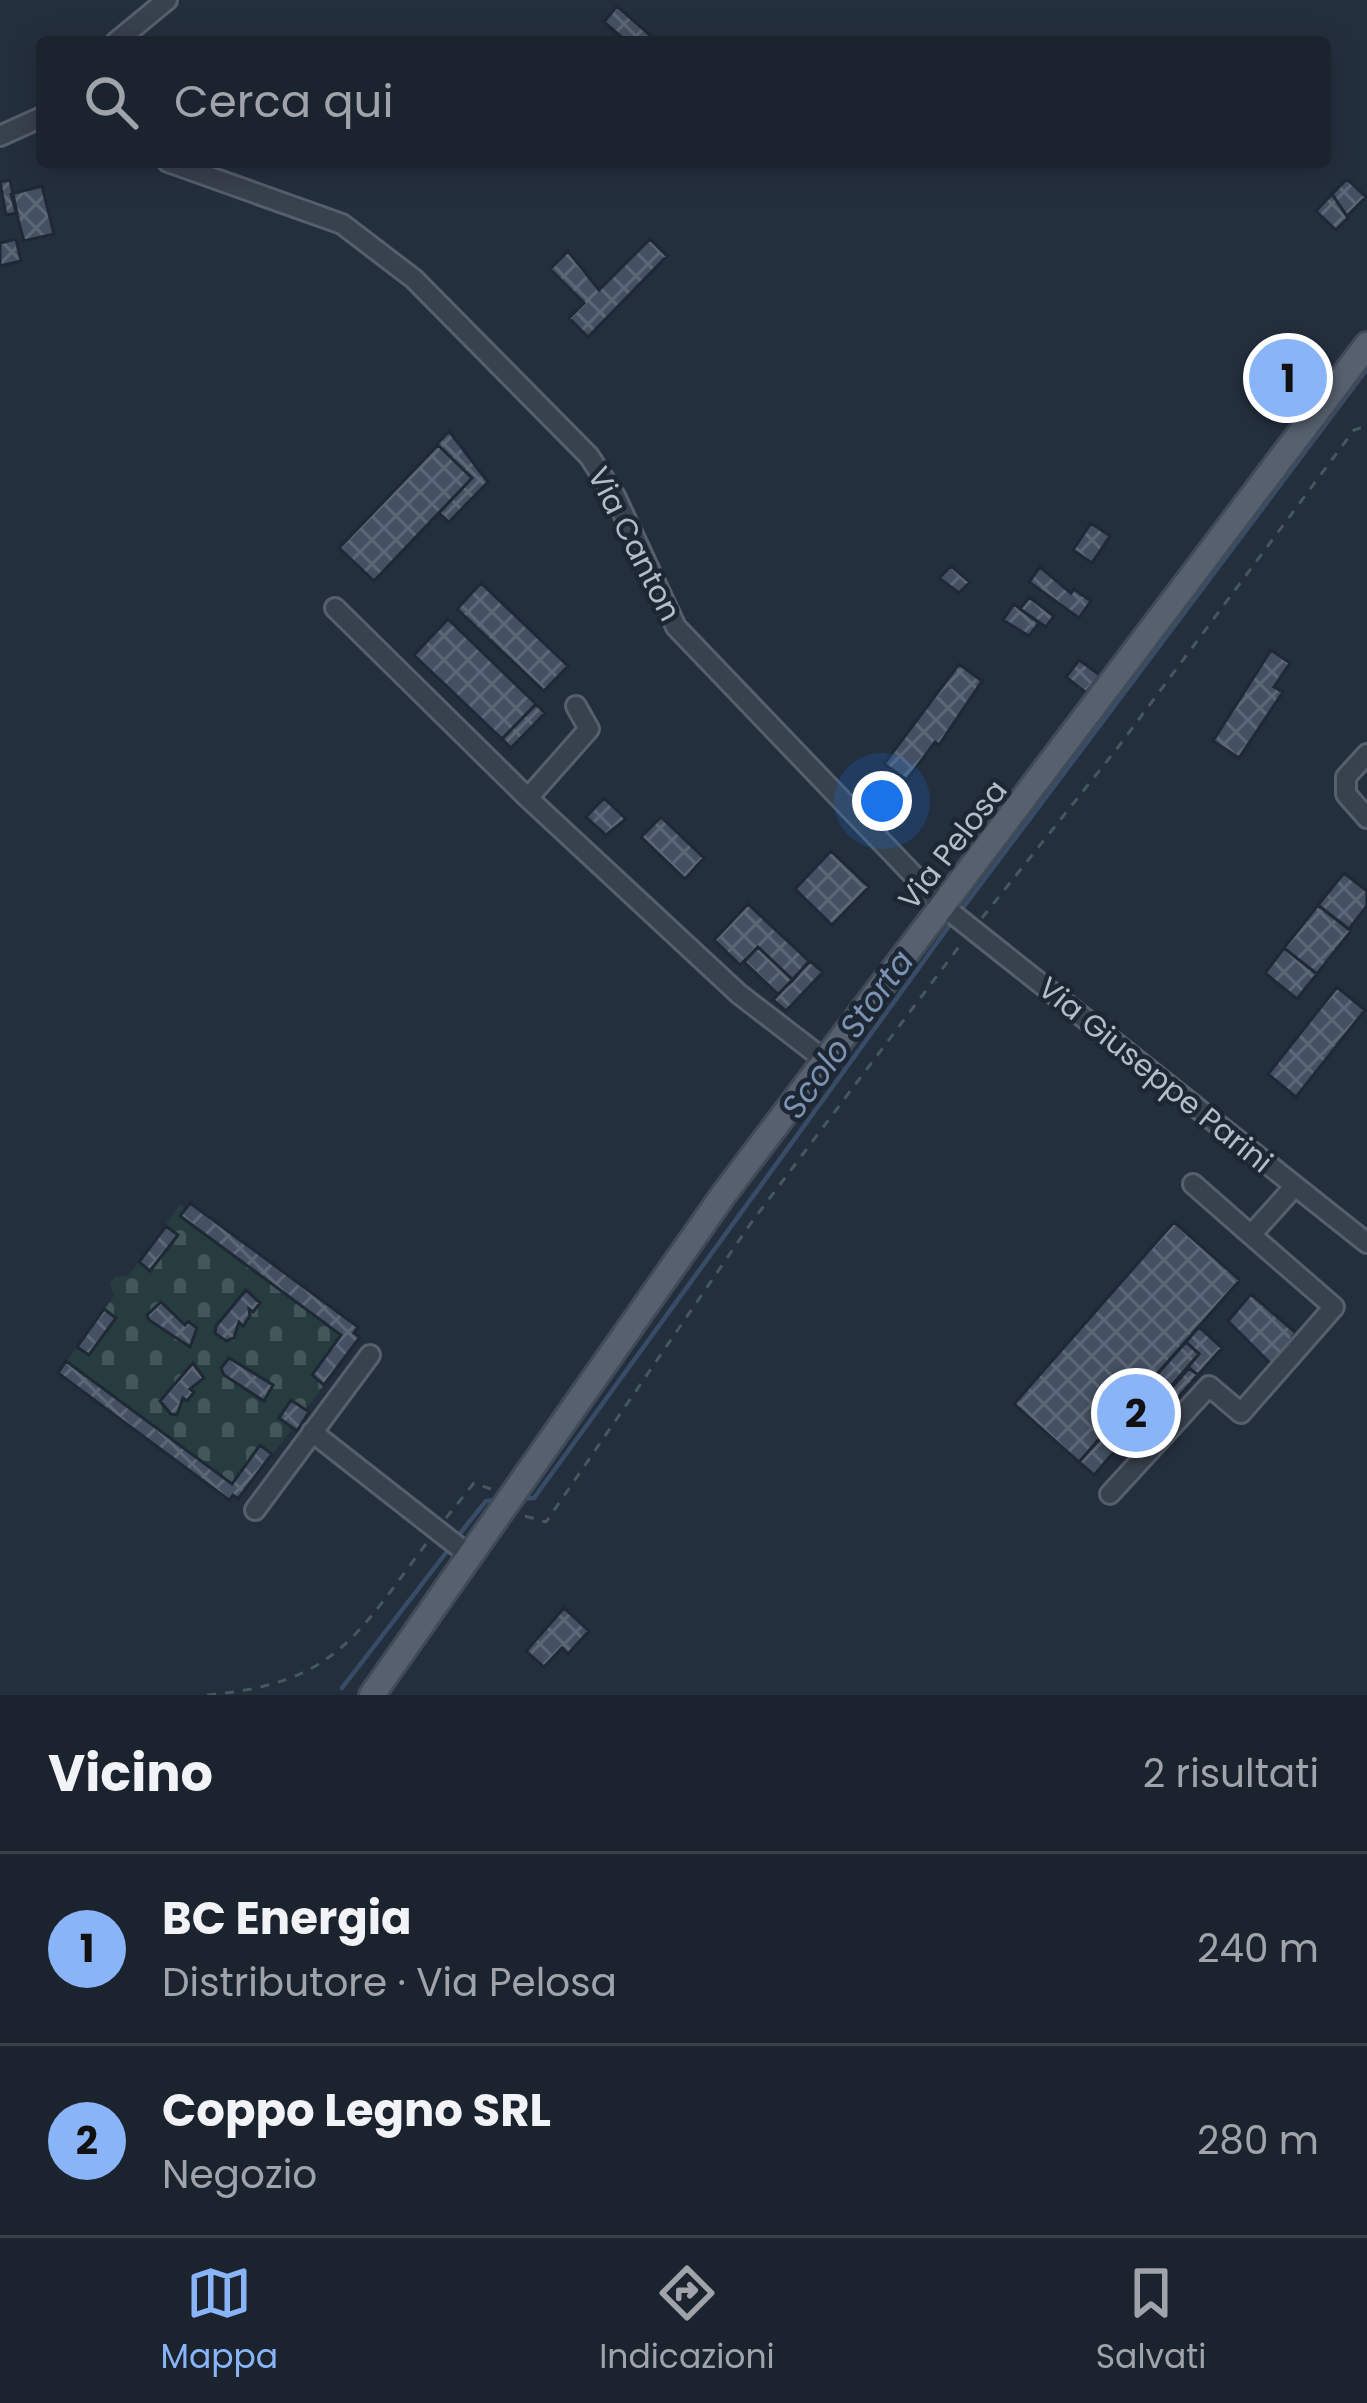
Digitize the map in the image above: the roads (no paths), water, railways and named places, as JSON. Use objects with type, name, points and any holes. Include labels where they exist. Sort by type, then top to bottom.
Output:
[{"type":"main road","name":"Via Pelosa","points":[[353,1695],[376,1686],[453,1542],[508,1503],[826,1061],[957,917],[1367,345]]},
{"type":"street","points":[[123,36],[167,0]]},
{"type":"street","points":[[0,136],[36,121]]},
{"type":"street","name":"Via Canton","points":[[185,168],[342,224],[415,278],[589,456],[615,496],[676,627],[957,917]]},
{"type":"street","points":[[335,608],[528,798],[739,994],[826,1061]]},
{"type":"street","points":[[528,798],[589,729],[576,706]]},
{"type":"street","points":[[1367,754],[1346,777],[1346,794],[1367,818]]},
{"type":"street","name":"Via Giuseppe Parini","points":[[957,917],[1367,1243]]},
{"type":"street","points":[[1110,1494],[1209,1386],[1241,1413],[1334,1307],[1193,1184]]},
{"type":"street","points":[[1251,1235],[1295,1186]]},
{"type":"street","points":[[255,1510],[370,1355]]},
{"type":"street","points":[[312,1432],[453,1542]]},
{"type":"waterway","name":"Scolo Storta","points":[[959,913],[1367,369]]},
{"type":"waterway","name":"Scolo Storta","points":[[519,1499],[534,1498],[952,922]]},
{"type":"waterway","name":"Scolo Storta","points":[[458,1536],[486,1501],[496,1500]]},
{"type":"waterway","name":"Scolo Storta","points":[[342,1688],[452,1545]]},
{"type":"place","name":"BC Energia","points":[[1288,378]]},
{"type":"place","name":"Coppo Legno SRL","points":[[1136,1413]]}]
